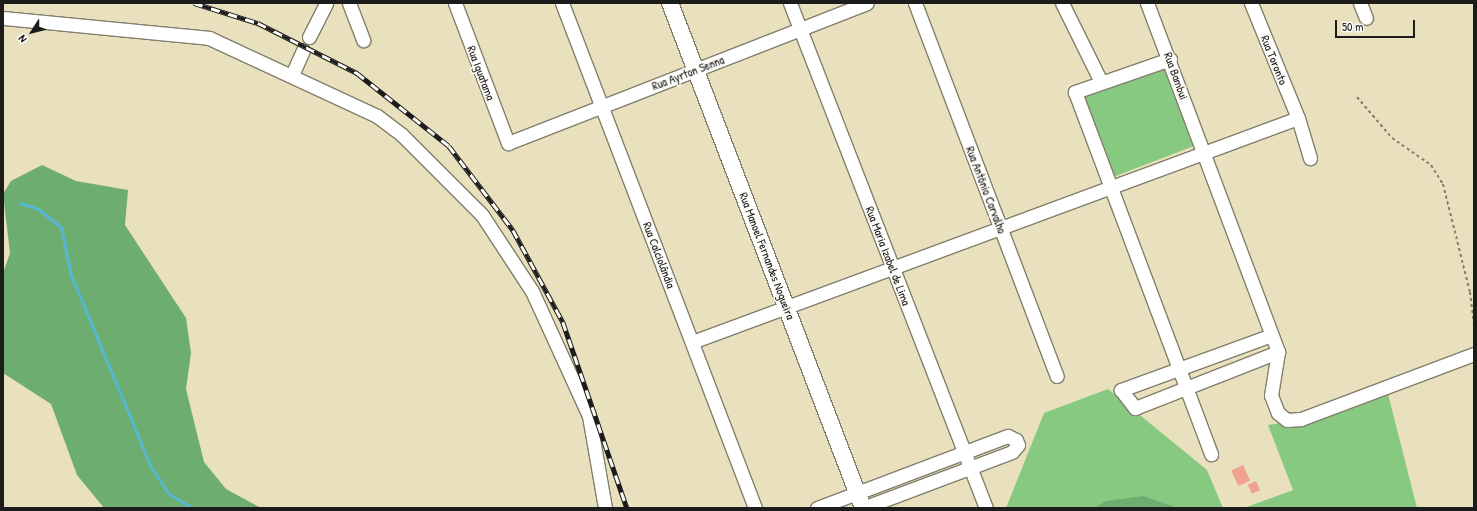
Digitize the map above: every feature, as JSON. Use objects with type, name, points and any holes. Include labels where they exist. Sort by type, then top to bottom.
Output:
[{"type":"street","points":[[308,37],[326,3]]},
{"type":"street","points":[[349,3],[363,40]]},
{"type":"street","name":"Rua Iguatama","points":[[454,3],[508,142]]},
{"type":"street","name":"Rua Calciolândia","points":[[562,3],[755,508]]},
{"type":"street","name":"Rua Manoel Fernandes Nogueira","points":[[670,3],[863,508]]},
{"type":"street","name":"Rua Maria Izabel de Lima","points":[[790,3],[986,508]]},
{"type":"street","name":"Rua Ayrton Senna","points":[[508,142],[868,3]]},
{"type":"street","name":"Rua Antônio Carvalho","points":[[915,3],[1057,376]]},
{"type":"street","points":[[1062,3],[1101,82]]},
{"type":"street","name":"Rua Bambui","points":[[1147,3],[1204,150],[1269,336],[1278,352]]},
{"type":"street","name":"Rua Toronto","points":[[1250,3],[1298,118],[1310,158]]},
{"type":"street","points":[[1360,3],[1366,18]]},
{"type":"street","points":[[3,18],[209,38],[292,75],[377,116],[431,162],[482,215],[532,291],[589,416],[605,508]]},
{"type":"street","points":[[292,75],[303,50]]},
{"type":"street","points":[[1170,59],[1075,92],[1211,454]]},
{"type":"street","points":[[692,342],[1204,150],[1298,118]]},
{"type":"street","points":[[1269,336],[1120,390],[1135,408],[1278,352],[1272,395],[1278,413],[1287,420],[1301,419],[1474,354]]},
{"type":"street","points":[[817,508],[1008,436],[1013,436],[1018,445],[1012,452],[863,508]]},
{"type":"path","points":[[1357,97],[1392,138],[1431,165],[1443,184],[1470,292],[1474,325]]},
{"type":"green space","points":[[1168,65],[1198,144],[1113,177],[1082,98]]},
{"type":"green space","points":[[42,165],[76,181],[128,190],[125,225],[186,318],[191,353],[186,389],[204,462],[226,489],[261,508],[104,508],[77,475],[51,404],[3,373],[3,273],[10,253],[3,194],[11,181]]},
{"type":"green space","points":[[1108,389],[1207,470],[1223,508],[1006,508],[1044,413]]},
{"type":"green space","points":[[1388,394],[1417,508],[1244,508],[1293,490],[1268,425],[1306,419]]},
{"type":"green space","points":[[1143,496],[1178,508],[1095,508],[1106,501]]},
{"type":"building","points":[[1243,465],[1250,480],[1238,486],[1231,470]]},
{"type":"building","points":[[1256,481],[1260,490],[1252,494],[1248,485]]},
{"type":"waterway","points":[[20,203],[38,209],[61,227],[71,275],[151,467],[168,493],[192,508]]},
{"type":"railway","points":[[194,3],[258,23],[357,73],[449,146],[513,230],[563,322],[627,508]]}]
